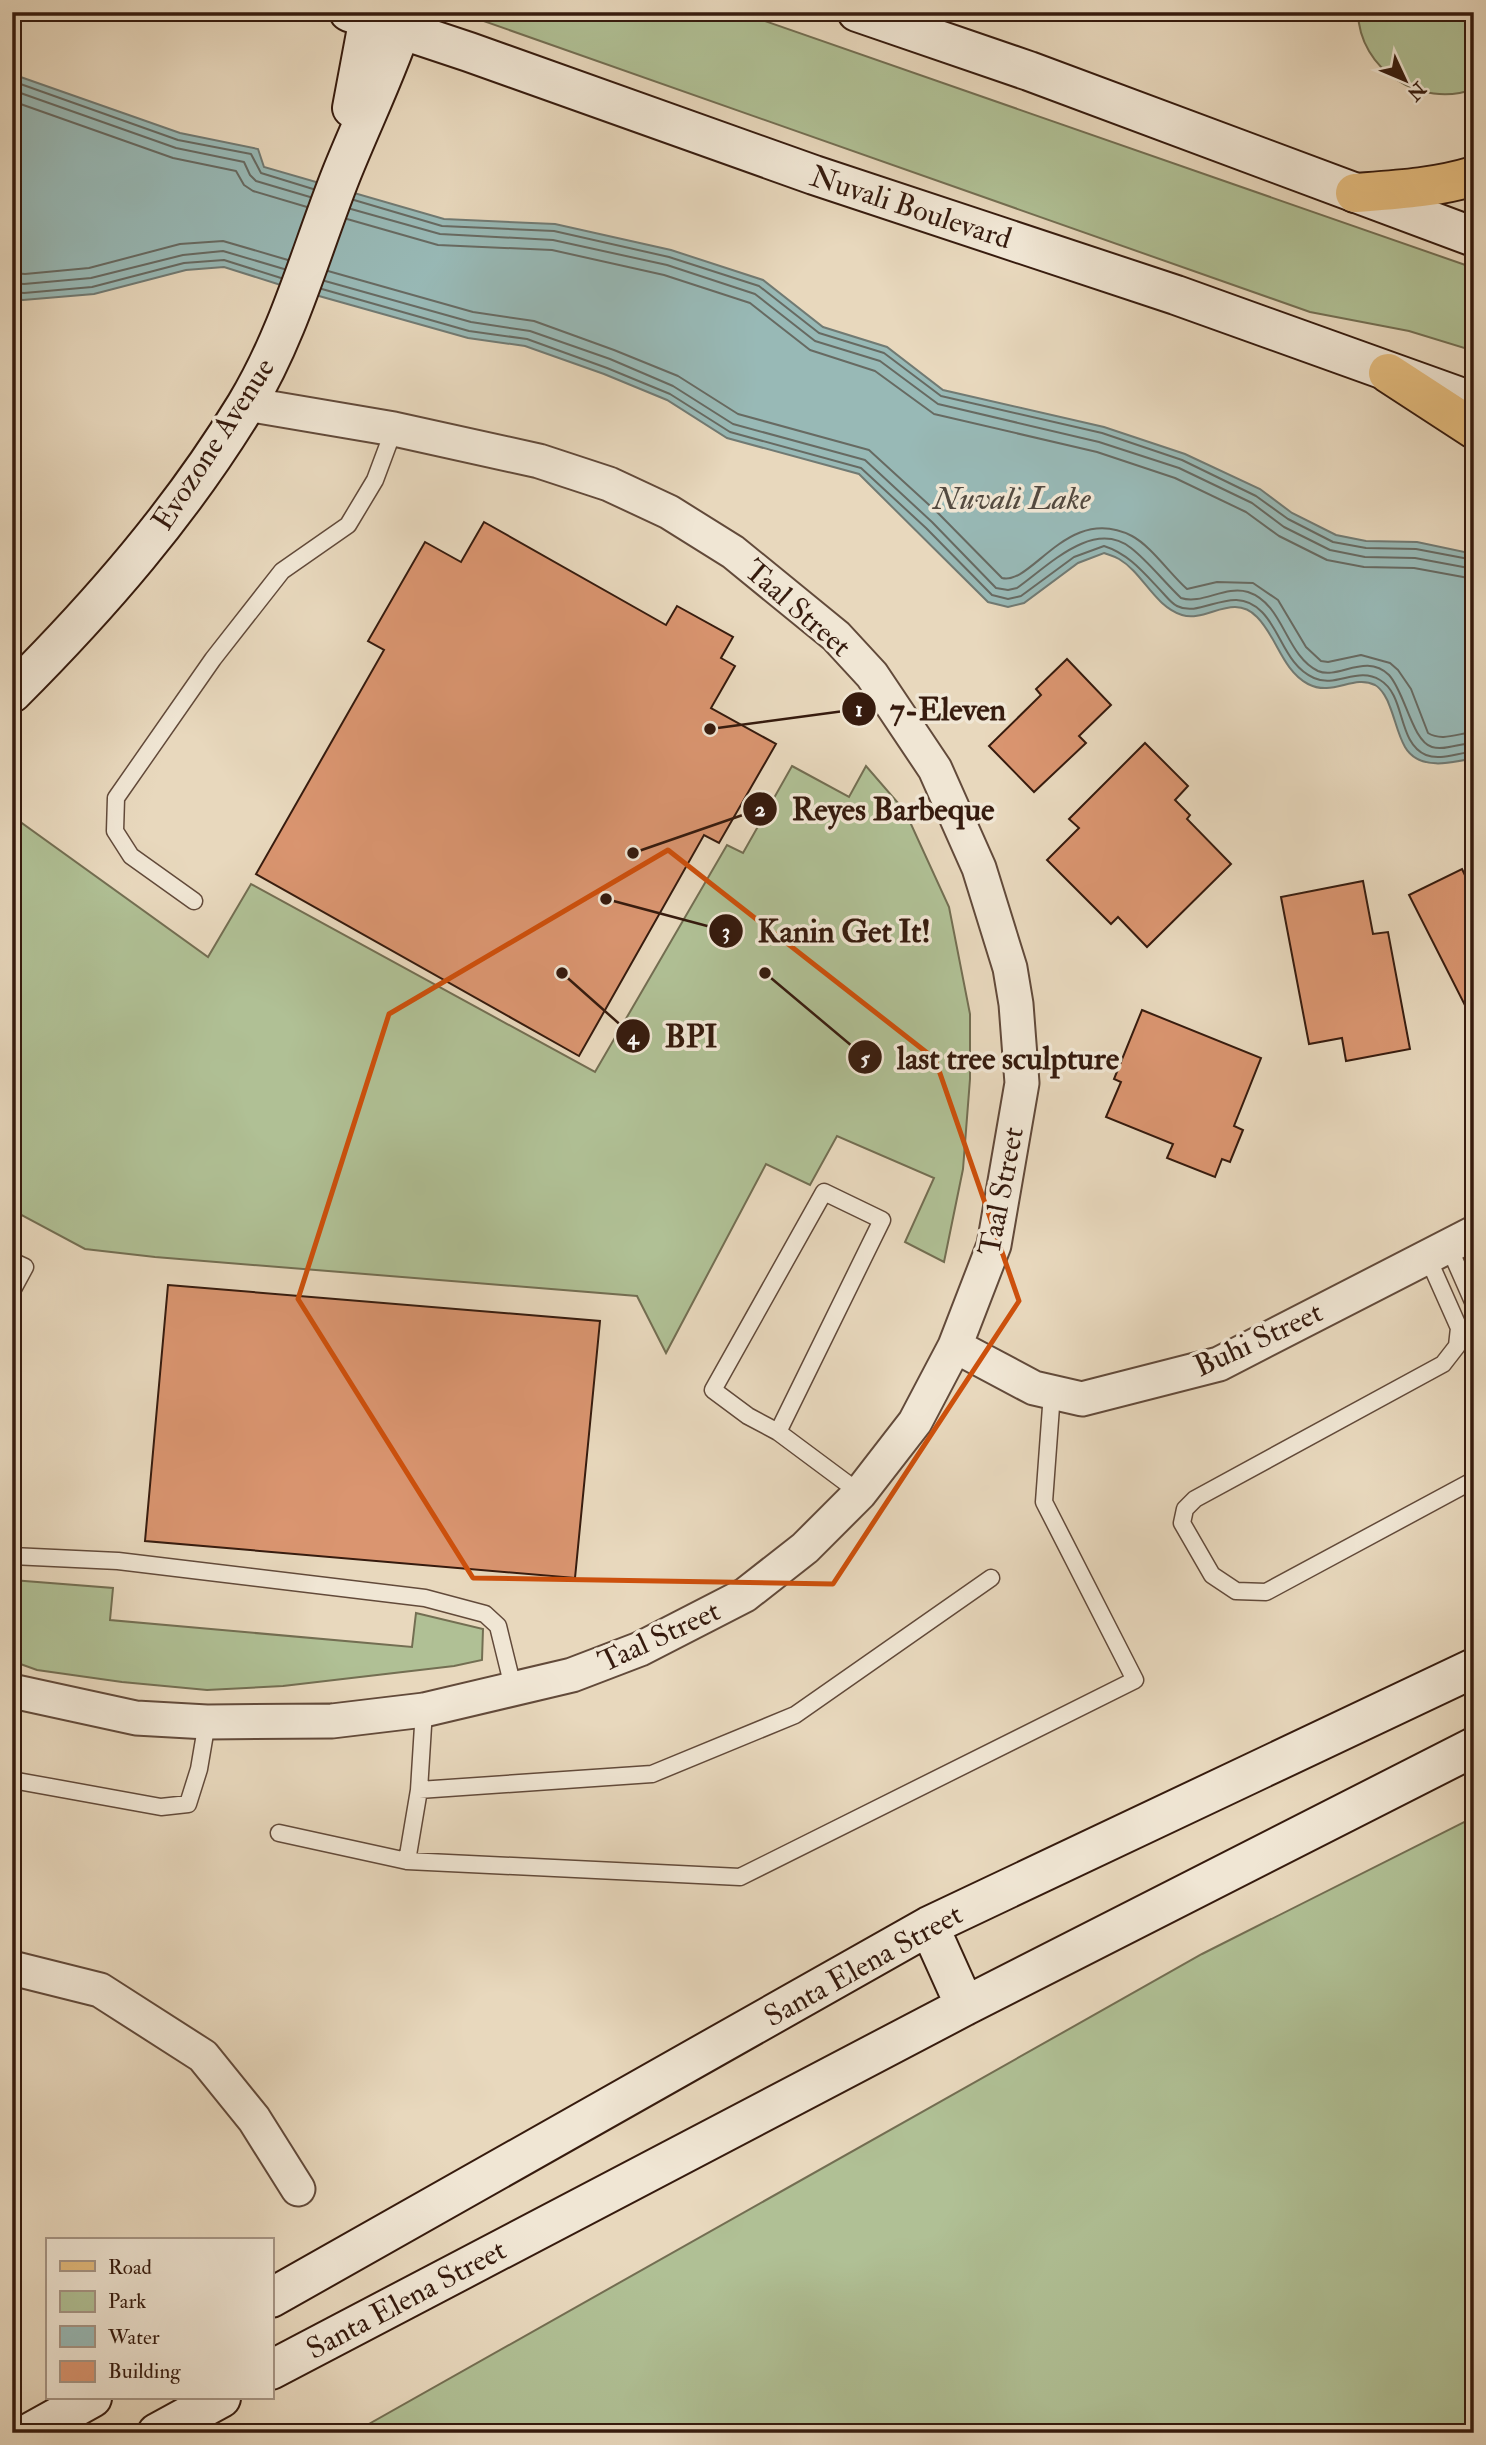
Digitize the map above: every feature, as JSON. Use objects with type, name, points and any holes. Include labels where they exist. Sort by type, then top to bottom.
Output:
[{"type":"main road","points":[[1355,193],[1405,190],[1451,183],[1474,176]]},
{"type":"main road","points":[[1388,373],[1474,429]]},
{"type":"street","points":[[858,12],[1030,71],[1474,237]]},
{"type":"street","name":"Evozone Avenue","points":[[12,693],[130,568],[186,496],[246,404],[279,339],[346,164],[379,17]]},
{"type":"street","name":"Nuvali Boulevard","points":[[379,17],[814,175],[1176,295],[1474,402]]},
{"type":"street","name":"Taal Street","points":[[12,1691],[136,1717],[207,1722],[332,1721],[424,1710],[572,1675],[640,1649],[745,1595],[805,1548],[860,1493],[915,1422],[955,1346],[995,1245],[1021,1083],[1016,1004],[1010,968],[979,868],[935,769],[872,675],[836,636],[722,545],[669,512],[608,484],[539,461],[394,429],[246,404]]},
{"type":"street","name":"Buhi Street","points":[[955,1346],[1034,1388],[1082,1399],[1219,1364],[1450,1245]]},
{"type":"street","name":"Santa Elena Street","points":[[273,2297],[929,1926],[1474,1668]]},
{"type":"street","name":"Santa Elena Street","points":[[273,2369],[965,2006],[1474,1747]]},
{"type":"street","points":[[929,1926],[965,2006]]},
{"type":"street","points":[[12,1968],[100,1990],[203,2056],[254,2119],[298,2189]]},
{"type":"street","points":[[29,2433],[88,2400]]},
{"type":"street","points":[[157,2433],[217,2400]]},
{"type":"lane","points":[[194,901],[131,856],[114,831],[117,799],[213,659],[282,571],[348,525],[375,480],[394,429]]},
{"type":"lane","points":[[778,1432],[881,1220],[824,1192],[713,1390],[748,1416],[778,1432],[860,1493]]},
{"type":"lane","points":[[1450,1245],[1474,1304]]},
{"type":"lane","points":[[1450,1245],[1459,1328],[1457,1346],[1443,1364],[1195,1499],[1185,1509],[1182,1523],[1212,1575],[1236,1591],[1266,1592],[1474,1480]]},
{"type":"lane","points":[[12,1261],[25,1267],[12,1291]]},
{"type":"lane","points":[[279,1833],[407,1861],[740,1877],[1135,1680],[1044,1502],[1052,1392]]},
{"type":"lane","points":[[12,1556],[118,1561],[425,1598],[485,1614],[498,1626],[513,1687]]},
{"type":"lane","points":[[419,1790],[653,1774],[795,1715],[991,1578]]},
{"type":"lane","points":[[407,1861],[419,1790],[424,1710]]},
{"type":"lane","points":[[12,1780],[161,1807],[188,1804],[200,1769],[207,1722]]},
{"type":"highlighted area","points":[[668,850],[935,1059],[1019,1301],[833,1584],[473,1578],[298,1299],[389,1014]]},
{"type":"green space","points":[[458,12],[739,12],[1474,268],[1474,351],[1409,331],[1310,312]]},
{"type":"green space","points":[[1358,12],[1474,12],[1474,89],[1454,94],[1434,94],[1414,89],[1396,80],[1381,67],[1369,51],[1361,33]]},
{"type":"green space","points":[[792,766],[849,797],[866,766],[905,811],[949,907],[970,1014],[970,1079],[963,1169],[944,1262],[905,1242],[934,1178],[837,1136],[810,1185],[766,1164],[666,1353],[637,1296],[85,1249],[12,1210],[12,816],[208,957],[251,884],[595,1072],[727,845],[743,853]]},
{"type":"green space","points":[[12,1580],[113,1588],[110,1620],[412,1647],[416,1613],[483,1629],[482,1660],[454,1666],[283,1686],[207,1690],[37,1670],[12,1661]]},
{"type":"green space","points":[[1474,1817],[1474,2433],[353,2433],[1202,1954]]},
{"type":"water","name":"Nuvali Lake","points":[[12,74],[180,133],[258,149],[264,167],[444,219],[555,224],[671,250],[763,280],[823,327],[887,347],[943,390],[1104,427],[1185,454],[1260,489],[1292,513],[1336,535],[1366,541],[1417,542],[1474,554],[1474,758],[1436,763],[1419,760],[1405,747],[1388,701],[1375,685],[1359,682],[1326,688],[1308,684],[1292,670],[1264,625],[1248,610],[1229,607],[1200,615],[1182,615],[1172,611],[1156,597],[1127,565],[1104,553],[1078,563],[1024,603],[1008,607],[988,602],[859,474],[727,438],[667,400],[525,346],[468,338],[224,267],[186,270],[94,294],[23,300],[12,298]]},
{"type":"building","points":[[484,522],[666,625],[677,606],[733,637],[721,658],[735,666],[711,708],[776,744],[719,843],[704,835],[579,1056],[256,874],[384,650],[368,641],[425,542],[461,562]]},
{"type":"building","points":[[1067,659],[1111,705],[1079,736],[1086,743],[1034,792],[989,746],[1041,695],[1036,689]]},
{"type":"building","points":[[1145,743],[1188,786],[1175,800],[1190,815],[1187,819],[1231,864],[1147,947],[1118,917],[1111,924],[1047,860],[1079,828],[1069,819]]},
{"type":"building","points":[[1462,869],[1472,890],[1474,889],[1474,1023],[1409,895]]},
{"type":"building","points":[[1363,881],[1373,934],[1388,932],[1410,1049],[1346,1061],[1342,1038],[1309,1044],[1281,897]]},
{"type":"building","points":[[1142,1010],[1261,1058],[1234,1126],[1243,1130],[1230,1162],[1222,1159],[1215,1177],[1167,1158],[1173,1144],[1106,1117],[1121,1082],[1114,1079]]},
{"type":"building","points":[[168,1285],[600,1321],[575,1578],[145,1541]]},
{"type":"place","name":"7-Eleven","points":[[710,729]]},
{"type":"place","name":"Reyes Barbeque","points":[[633,853]]},
{"type":"place","name":"Kanin Get It!","points":[[606,899]]},
{"type":"place","name":"BPI","points":[[562,973]]},
{"type":"place","name":"last tree sculpture","points":[[765,973]]}]
